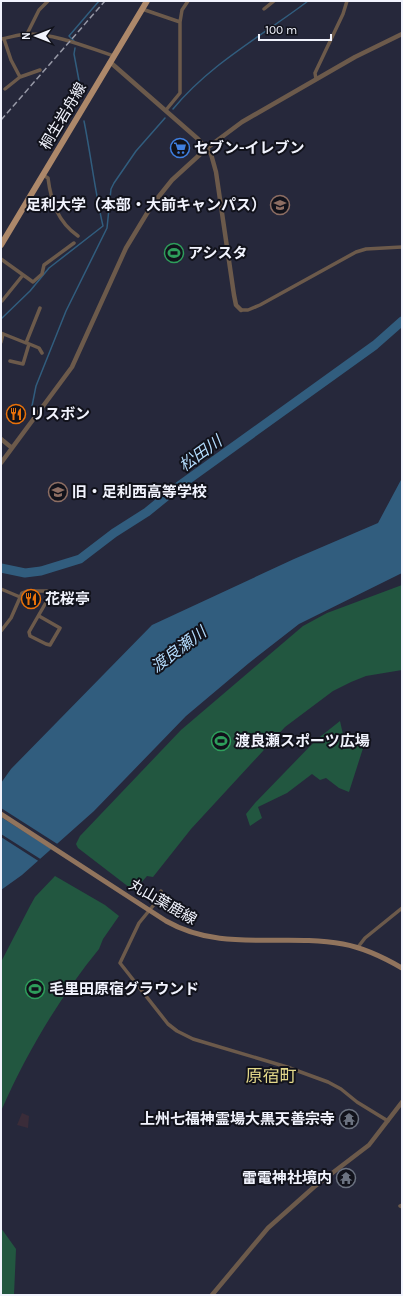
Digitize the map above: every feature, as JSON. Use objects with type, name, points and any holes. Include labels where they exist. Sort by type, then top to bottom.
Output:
[{"type":"main road","name":"桐生岩舟線","points":[[1,245],[147,1]]},
{"type":"main road","name":"丸山葉鹿線","points":[[1,814],[150,911],[187,932],[211,938],[321,942],[358,947],[378,955],[402,968]]},
{"type":"street","points":[[27,34],[39,10],[48,1]]},
{"type":"street","points":[[166,110],[180,93],[180,22],[182,10],[188,1]]},
{"type":"street","points":[[264,9],[274,1]]},
{"type":"street","points":[[316,79],[315,73],[348,1]]},
{"type":"street","points":[[142,9],[180,22]]},
{"type":"street","points":[[20,77],[2,39],[15,35],[27,34],[57,38],[114,56]]},
{"type":"street","points":[[1,463],[72,367],[126,248],[152,205],[172,180],[207,148],[242,122],[368,49],[402,34]]},
{"type":"street","points":[[110,62],[166,110],[207,148],[216,172],[235,300],[238,308],[241,310],[248,310],[260,305],[356,252],[366,249],[402,247]]},
{"type":"street","points":[[5,89],[20,77],[40,70]]},
{"type":"street","points":[[43,175],[48,178],[51,197],[57,212],[67,228],[78,236]]},
{"type":"street","points":[[1,259],[33,282],[42,274],[44,265],[74,243]]},
{"type":"street","points":[[2,301],[23,275]]},
{"type":"street","points":[[10,361],[23,364],[40,308]]},
{"type":"street","points":[[1,342],[2,333],[39,348],[42,353]]},
{"type":"street","points":[[1,439],[12,448]]},
{"type":"street","points":[[1,589],[20,597]]},
{"type":"street","points":[[1,631],[11,618],[22,593],[27,591],[52,592],[29,632],[30,636],[46,644],[50,644],[59,632],[60,628],[39,616]]},
{"type":"street","points":[[161,890],[150,911],[139,923],[120,963],[168,1024],[193,1039],[281,1065],[328,1082],[341,1088],[357,1102],[388,1122]]},
{"type":"street","points":[[358,947],[365,938],[402,908]]},
{"type":"street","points":[[212,1295],[268,1228],[314,1187],[369,1145],[402,1102]]},
{"type":"shaded area","points":[[22,1113],[29,1116],[28,1128],[17,1125]]},
{"type":"green space","name":"渡良瀬スポーツ広場","points":[[402,585],[402,670],[366,676],[351,682],[333,691],[285,727],[191,829],[153,877],[147,876],[134,891],[78,848],[76,844],[80,836],[181,730],[303,626],[327,613]]},
{"type":"green space","points":[[340,721],[344,739],[339,742],[365,742],[349,792],[339,788],[326,778],[320,780],[312,774],[287,793],[258,807],[262,818],[250,826],[246,814],[255,803],[316,740]]},
{"type":"green space","name":"毛里田原宿グラウンド","points":[[55,876],[105,905],[119,916],[103,939],[99,949],[70,987],[44,1027],[21,1069],[1,1111],[1,962],[35,897]]},
{"type":"green space","points":[[1,1228],[16,1249],[14,1295],[1,1295]]},
{"type":"water","name":"渡良瀬川","points":[[402,478],[402,573],[299,624],[249,663],[186,716],[94,811],[22,875],[1,890],[1,783],[11,769],[152,625],[294,559],[378,523]]},
{"type":"pier","points":[[1,808],[59,845],[53,850],[1,817]]},
{"type":"pier","points":[[1,834],[42,860],[40,862],[1,837]]},
{"type":"waterway","points":[[74,41],[69,36],[99,1]]},
{"type":"waterway","points":[[173,109],[220,64],[308,1]]},
{"type":"waterway","points":[[75,48],[74,54],[80,86]]},
{"type":"waterway","points":[[32,406],[36,386],[66,311],[107,228],[111,189],[136,151],[165,118]]},
{"type":"waterway","points":[[1,319],[30,291],[49,268],[103,226],[84,121]]},
{"type":"waterway","name":"松田川","points":[[1,568],[25,573],[41,571],[80,559],[114,533],[147,512],[179,486],[375,345],[402,321]]},
{"type":"railway","points":[[1,120],[105,1]]},
{"type":"place","name":"セブン-イレブン","points":[[180,148]]},
{"type":"place","name":"足利大学（本部・大前キャンパス）","points":[[280,205]]},
{"type":"place","name":"アシスタ","points":[[174,253]]},
{"type":"place","name":"リスボン","points":[[16,414]]},
{"type":"place","name":"旧・足利西高等学校","points":[[58,492]]},
{"type":"place","name":"花桜亭","points":[[31,599]]},
{"type":"place","name":"渡良瀬スポーツ広場","points":[[221,741]]},
{"type":"place","name":"毛里田原宿グラウンド","points":[[35,989]]},
{"type":"place","name":"上州七福神霊場大黒天善宗寺","points":[[349,1119]]},
{"type":"place","name":"雷電神社境内","points":[[346,1178]]},
{"type":"district","name":"原宿町","points":[[271,1076]]}]
